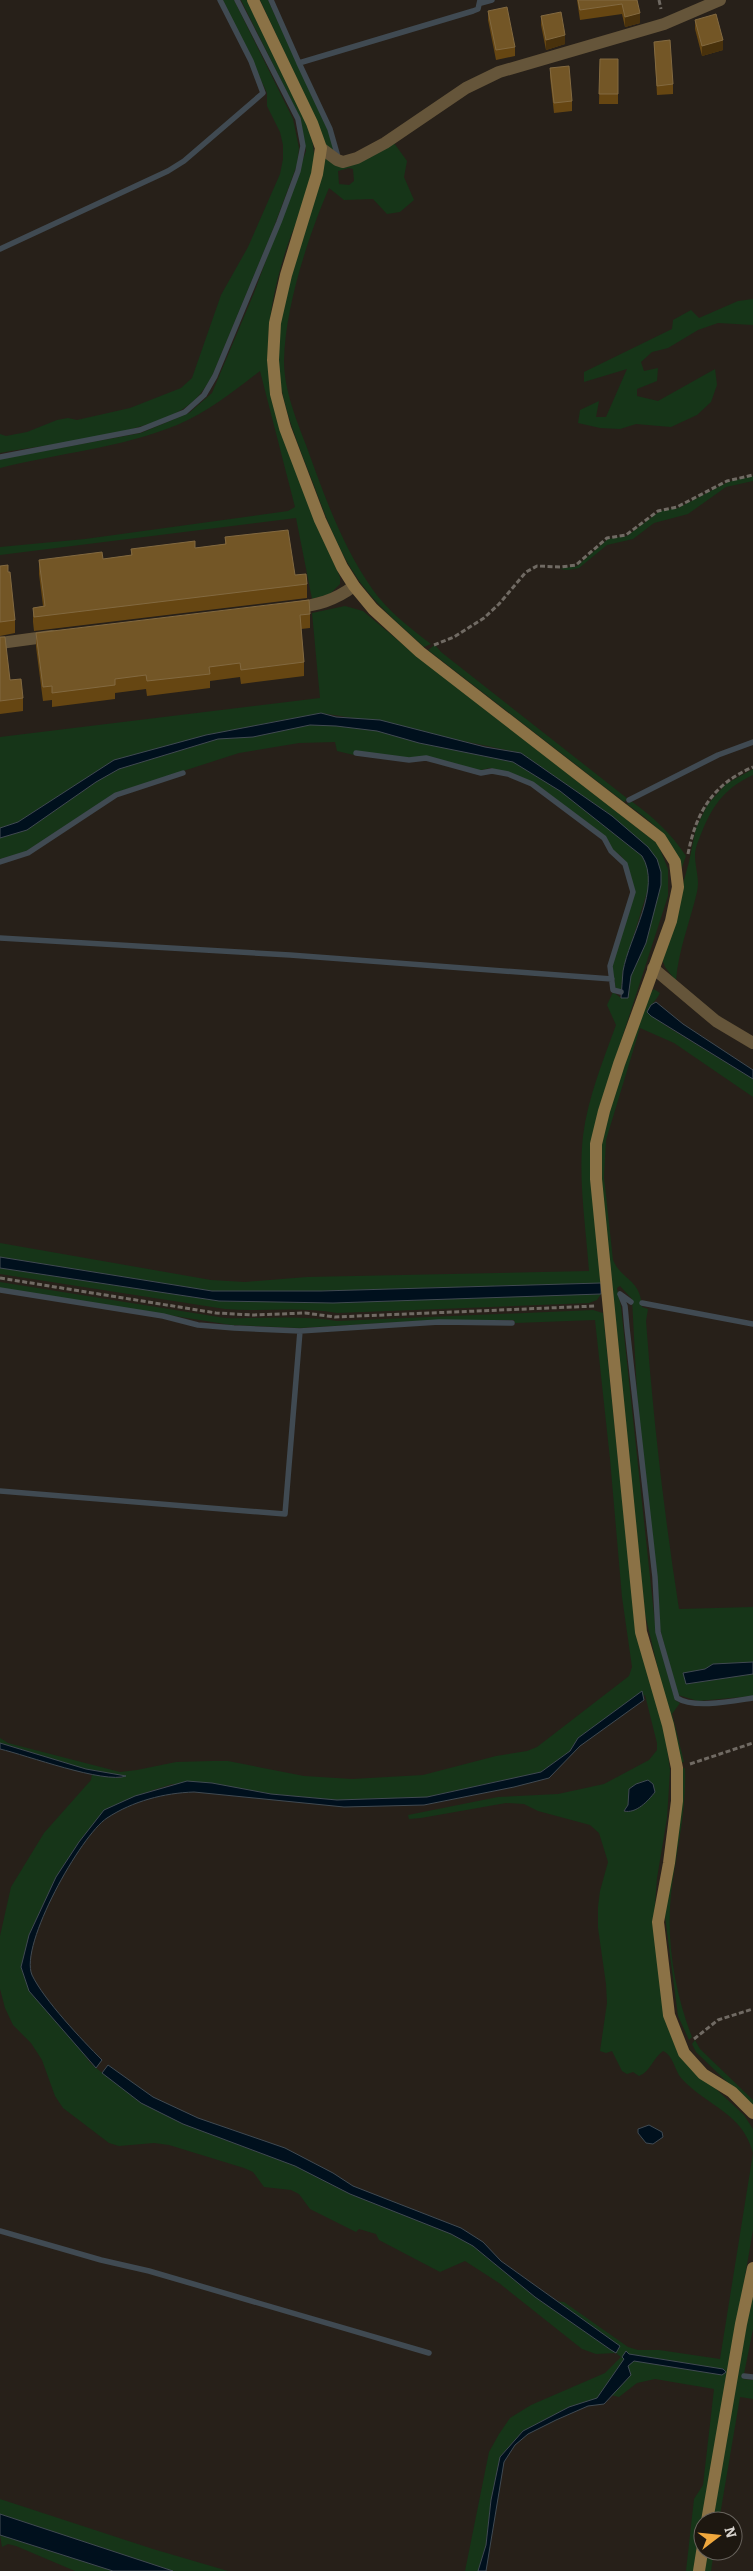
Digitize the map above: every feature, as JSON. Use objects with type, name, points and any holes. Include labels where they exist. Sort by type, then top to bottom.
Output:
[{"type":"street","points":[[253,0],[312,123],[321,148],[317,174],[286,275],[275,323],[273,360],[276,394],[285,428],[320,520],[354,586],[373,608],[420,652],[660,838],[675,862],[678,887],[671,921],[619,1064],[596,1144],[596,1189],[641,1632],[668,1725],[677,1768],[677,1800],[669,1863],[658,1922],[669,2015],[684,2053],[703,2074],[732,2092],[753,2113]]},
{"type":"street","points":[[321,148],[337,160],[343,162],[357,158],[392,138],[466,88],[499,72],[664,24],[720,0]]},
{"type":"street","points":[[279,610],[318,605],[338,598],[354,586]]},
{"type":"street","points":[[0,643],[68,635]]},
{"type":"street","points":[[653,968],[716,1021],[753,1043]]},
{"type":"street","points":[[709,2511],[741,2324],[753,2268]]},
{"type":"path","points":[[420,652],[454,637],[484,618],[499,604],[526,572],[537,566],[561,567],[576,565],[607,538],[626,535],[658,511],[677,507],[727,481],[753,475]]},
{"type":"path","points":[[687,861],[695,828],[707,802],[724,783],[753,767]]},
{"type":"path","points":[[0,1278],[216,1313],[253,1315],[305,1313],[335,1317],[607,1306]]},
{"type":"path","points":[[677,1768],[753,1743]]},
{"type":"path","points":[[684,2053],[695,2038],[718,2020],[753,2009]]},
{"type":"green space","points":[[223,0],[234,0],[293,119],[299,148],[297,165],[272,232],[213,374],[193,402],[165,418],[144,426],[94,437],[0,453],[0,434],[6,436],[27,432],[57,420],[68,418],[77,420],[130,408],[181,388],[192,378],[221,295],[248,247],[280,174],[283,159],[283,145],[280,132],[267,106],[267,93]]},
{"type":"green space","points":[[241,0],[249,0],[278,55],[298,98],[312,137],[314,165],[312,176],[306,199],[283,259],[274,296],[269,334],[269,372],[271,391],[308,503],[340,577],[340,584],[330,594],[312,599],[296,518],[0,555],[0,547],[85,539],[288,511],[295,507],[260,371],[210,407],[188,420],[156,433],[112,445],[0,468],[0,459],[141,433],[189,413],[212,393],[254,293],[306,151],[299,116]]},
{"type":"green space","points":[[260,0],[268,0],[329,132],[336,158],[324,149],[313,113]]},
{"type":"green space","points":[[394,143],[407,161],[404,177],[414,200],[400,212],[387,214],[373,199],[344,200],[329,188],[313,228],[293,295],[285,340],[286,382],[295,414],[320,483],[352,556],[373,590],[385,605],[431,644],[424,647],[367,591],[346,560],[330,527],[292,429],[282,391],[278,352],[281,319],[287,291],[320,180],[324,153],[337,163]],"holes":[[[349,168],[353,169],[354,181],[349,185],[339,184],[338,171]]]},
{"type":"green space","points":[[753,299],[753,325],[718,323],[698,330],[668,348],[652,352],[641,362],[644,371],[658,368],[657,381],[637,389],[637,396],[658,401],[715,369],[717,385],[711,402],[697,415],[671,427],[636,424],[620,429],[600,428],[578,423],[580,410],[599,401],[596,417],[606,417],[627,369],[584,382],[584,372],[672,329],[673,320],[691,310],[699,318],[738,301]]},
{"type":"green space","points":[[753,476],[753,481],[726,487],[688,514],[654,523],[633,539],[607,545],[579,568],[559,569],[577,566],[608,539],[627,536],[660,511],[678,508],[728,482]]},
{"type":"green space","points":[[345,606],[363,611],[412,652],[658,844],[668,869],[668,896],[599,1109],[601,1283],[321,1291],[212,1291],[0,1257],[0,1243],[211,1280],[245,1282],[307,1277],[589,1271],[581,1169],[585,1122],[596,1079],[616,1025],[607,1005],[613,992],[621,998],[628,998],[631,976],[646,943],[661,872],[612,816],[521,753],[321,713],[206,735],[101,769],[18,822],[0,828],[0,737],[320,698],[312,613]]},
{"type":"green space","points":[[435,645],[441,652],[628,799],[624,802],[428,650]]},
{"type":"green space","points":[[310,725],[377,731],[419,743],[513,762],[560,791],[642,856],[647,865],[649,886],[623,970],[621,992],[616,990],[612,966],[635,892],[627,864],[621,856],[612,850],[601,834],[530,781],[490,768],[477,771],[425,757],[409,758],[355,751],[354,755],[337,751],[335,742],[299,743],[239,753],[115,793],[25,852],[0,859],[0,838],[27,830],[96,782],[119,769],[218,739],[253,737]]},
{"type":"green space","points":[[753,769],[753,775],[736,785],[722,797],[707,820],[698,842],[695,855],[698,882],[697,892],[682,948],[676,981],[665,967],[662,959],[689,862],[696,828],[708,804],[726,784]]},
{"type":"green space","points":[[631,801],[661,826],[686,856],[680,873],[673,850],[668,841],[654,826],[627,804]]},
{"type":"green space","points":[[654,989],[660,993],[647,1012],[666,1026],[753,1079],[753,1097],[674,1043],[640,1028],[606,1140],[604,1177],[613,1260],[621,1272],[638,1290],[642,1307],[648,1309],[646,1321],[656,1429],[679,1609],[753,1607],[753,1662],[713,1664],[705,1669],[684,1673],[687,1684],[753,1674],[753,1696],[698,1701],[678,1695],[660,1629],[657,1575],[639,1431],[632,1299],[620,1286],[617,1288],[621,1307],[656,1633],[675,1700],[680,1703],[672,1714],[684,1762],[680,1763],[645,1614],[599,1172],[601,1149],[611,1103],[625,1057],[642,1013]]},
{"type":"green space","points":[[0,1268],[219,1301],[333,1303],[601,1294],[597,1300],[589,1303],[337,1313],[295,1309],[239,1310],[0,1274]]},
{"type":"green space","points":[[0,1282],[225,1318],[295,1318],[337,1321],[593,1310],[603,1313],[635,1624],[665,1733],[670,1770],[667,1818],[657,1878],[654,1919],[668,2025],[716,2089],[744,2115],[753,2129],[753,2153],[748,2139],[741,2128],[733,2119],[692,2089],[682,2079],[667,2053],[663,2051],[646,2071],[639,2076],[633,2072],[627,2074],[622,2071],[612,2051],[606,2053],[600,2051],[607,2003],[598,1928],[598,1907],[600,1891],[608,1862],[599,1833],[590,1825],[538,1811],[524,1804],[506,1803],[421,1818],[409,1819],[408,1815],[498,1797],[558,1794],[604,1784],[649,1760],[657,1750],[645,1695],[578,1738],[570,1751],[541,1772],[427,1797],[337,1800],[271,1794],[212,1783],[172,1784],[135,1796],[105,1810],[79,1842],[56,1877],[29,1935],[21,1967],[91,2064],[141,2103],[183,2124],[295,2166],[350,2194],[451,2234],[473,2246],[536,2297],[616,2353],[596,2354],[582,2349],[499,2283],[465,2261],[440,2272],[379,2240],[376,2234],[359,2229],[356,2232],[310,2209],[299,2194],[291,2190],[264,2187],[253,2172],[244,2168],[169,2145],[154,2143],[119,2146],[109,2143],[63,2108],[55,2096],[42,2060],[31,2043],[13,2025],[5,2008],[0,1989],[0,1936],[11,1887],[44,1833],[91,1780],[92,1774],[120,1778],[125,1776],[86,1769],[0,1743],[0,1738],[8,1743],[120,1772],[176,1762],[228,1761],[304,1776],[352,1779],[423,1775],[537,1747],[629,1676],[632,1667],[622,1597],[595,1320],[515,1323],[514,1320],[438,1320],[299,1328],[231,1325],[0,1288]],"holes":[[[642,1781],[628,1812],[624,1811],[628,1805],[629,1789]]]},
{"type":"green space","points":[[685,1768],[681,1831],[671,1894],[670,1930],[673,1967],[681,2003],[692,2037],[689,2040],[678,2016],[665,1917],[681,1769]]},
{"type":"green space","points":[[695,2040],[700,2049],[753,2100],[753,2107],[696,2052],[692,2044]]},
{"type":"green space","points":[[753,2153],[753,2230],[705,2511],[693,2511],[693,2561],[698,2561],[697,2571],[686,2571],[694,2499],[703,2485],[714,2389],[655,2379],[637,2383],[619,2397],[611,2395],[631,2375],[628,2366],[634,2360],[722,2375],[723,2369],[629,2354],[597,2398],[569,2407],[523,2431],[500,2457],[491,2500],[486,2545],[478,2571],[465,2571],[489,2452],[510,2418],[531,2405],[605,2373],[621,2357],[616,2353],[619,2346],[555,2301],[564,2302],[628,2347],[638,2350],[659,2350],[720,2359]]},
{"type":"green space","points":[[753,2287],[753,2329],[743,2379],[753,2380],[753,2399],[740,2397],[721,2511],[714,2511]]},
{"type":"green space","points":[[0,2499],[153,2549],[228,2571],[173,2571],[0,2514]]},
{"type":"green space","points":[[0,2535],[113,2571],[75,2571],[16,2546],[8,2544],[2,2547]]},
{"type":"green space","points":[[706,2561],[712,2561],[711,2571],[704,2571]]},
{"type":"water","points":[[321,713],[336,717],[380,720],[485,747],[521,753],[612,816],[648,847],[657,859],[661,872],[661,885],[646,943],[631,976],[628,998],[621,998],[623,971],[642,913],[648,883],[647,869],[642,856],[560,791],[513,762],[419,743],[377,731],[310,725],[253,737],[218,739],[119,769],[96,782],[27,830],[0,838],[0,828],[18,822],[114,760],[206,735]]},
{"type":"water","points":[[656,1002],[683,1024],[753,1070],[753,1079],[651,1016],[647,1012],[651,1005]]},
{"type":"water","points":[[0,1257],[212,1291],[321,1291],[601,1283],[601,1294],[333,1303],[219,1301],[0,1268]]},
{"type":"water","points":[[753,1662],[753,1674],[686,1684],[683,1673],[705,1669],[713,1664]]},
{"type":"water","points":[[642,1691],[644,1700],[580,1746],[549,1778],[514,1787],[424,1805],[344,1807],[194,1792],[160,1796],[127,1807],[107,1818],[96,1828],[68,1867],[43,1917],[30,1960],[32,1975],[45,1996],[74,2031],[102,2060],[96,2068],[29,1991],[21,1967],[29,1935],[56,1877],[79,1842],[104,1810],[135,1796],[187,1781],[212,1783],[271,1794],[337,1800],[427,1797],[541,1772],[570,1751],[578,1738]]},
{"type":"water","points":[[0,1743],[86,1769],[126,1776],[115,1777],[83,1773],[0,1749]]},
{"type":"water","points":[[648,1780],[653,1784],[655,1792],[637,1809],[624,1811],[628,1805],[629,1789],[636,1784]]},
{"type":"water","points":[[108,2065],[153,2097],[198,2118],[285,2148],[333,2173],[353,2186],[461,2228],[483,2242],[501,2261],[620,2346],[616,2353],[611,2350],[535,2297],[473,2246],[451,2234],[350,2194],[295,2166],[183,2124],[141,2103],[102,2073]]},
{"type":"water","points":[[649,2125],[662,2132],[663,2137],[653,2144],[646,2143],[638,2133],[638,2129]]},
{"type":"water","points":[[626,2351],[629,2354],[723,2369],[726,2372],[722,2375],[634,2361],[628,2366],[631,2375],[604,2404],[588,2406],[528,2434],[515,2445],[504,2462],[486,2571],[478,2571],[486,2545],[491,2500],[500,2457],[523,2431],[569,2407],[597,2398],[624,2359],[622,2357]]},
{"type":"water","points":[[0,2514],[173,2571],[113,2571],[0,2535]]},
{"type":"building","points":[[578,0],[637,0],[640,13],[625,17],[622,4],[580,10]]},
{"type":"building","points":[[507,7],[515,47],[496,50],[488,11]]},
{"type":"building","points":[[561,12],[565,35],[546,40],[541,16]]},
{"type":"building","points":[[716,14],[723,40],[702,46],[695,20]]},
{"type":"building","points":[[670,40],[673,84],[657,86],[654,42]]},
{"type":"building","points":[[600,59],[618,59],[618,94],[599,94]]},
{"type":"building","points":[[569,66],[572,101],[554,103],[550,68]]},
{"type":"building","points":[[288,530],[295,575],[306,574],[307,584],[34,617],[33,608],[45,606],[39,560],[102,552],[103,559],[132,555],[131,549],[195,541],[195,548],[226,544],[225,537]]},
{"type":"building","points":[[8,565],[15,620],[0,622],[0,566]]},
{"type":"building","points":[[309,600],[310,614],[300,615],[304,662],[241,670],[240,663],[209,667],[210,674],[147,681],[146,675],[115,679],[115,685],[52,693],[52,686],[43,687],[36,633]]},
{"type":"building","points":[[0,637],[5,637],[10,680],[21,679],[23,698],[0,701]]},
{"type":"waterway","points":[[0,249],[168,171],[184,161],[263,93],[251,61],[220,0]]},
{"type":"waterway","points":[[0,457],[140,430],[185,412],[204,395],[215,376],[279,222],[298,171],[303,146],[298,119],[237,0]]},
{"type":"waterway","points":[[271,0],[299,63],[473,11],[478,9],[480,0]]},
{"type":"waterway","points":[[481,3],[492,0]]},
{"type":"waterway","points":[[299,63],[330,129],[338,157]]},
{"type":"waterway","points":[[629,800],[718,755],[753,742]]},
{"type":"waterway","points":[[356,753],[409,760],[426,758],[481,773],[492,771],[508,774],[532,784],[604,838],[611,851],[625,864],[633,892],[610,966],[613,990],[621,992]]},
{"type":"waterway","points":[[0,862],[28,853],[116,795],[183,773]]},
{"type":"waterway","points":[[0,938],[290,955],[612,979]]},
{"type":"waterway","points":[[0,1290],[163,1316],[198,1325],[234,1328],[300,1331],[439,1322],[512,1323]]},
{"type":"waterway","points":[[620,1294],[625,1306],[655,1577],[658,1632],[677,1698],[703,1704],[753,1698]]},
{"type":"waterway","points":[[620,1294],[631,1302]]},
{"type":"waterway","points":[[642,1303],[753,1324]]},
{"type":"waterway","points":[[0,1491],[285,1514],[300,1331]]},
{"type":"waterway","points":[[0,2231],[101,2260],[149,2271],[429,2353]]},
{"type":"waterway","points":[[744,2376],[753,2377]]}]
